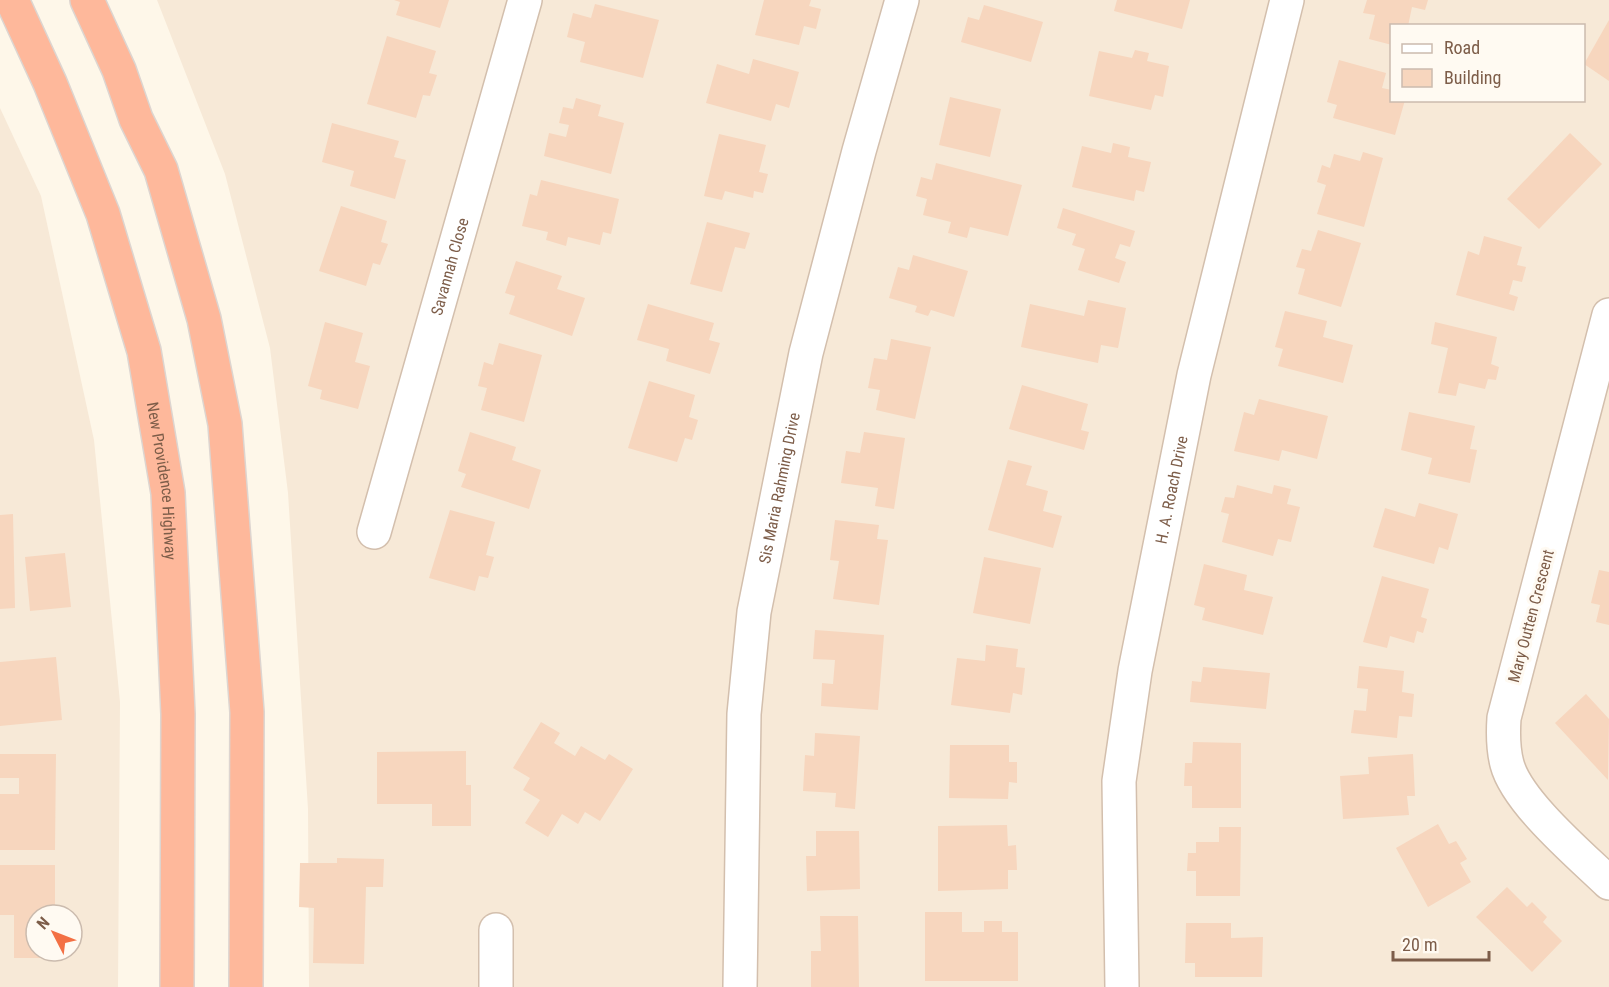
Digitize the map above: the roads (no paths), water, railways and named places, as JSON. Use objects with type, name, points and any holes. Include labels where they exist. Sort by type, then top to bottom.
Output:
[{"type":"highway","name":"New Providence Highway","points":[[12,0],[50,82],[103,214],[144,351],[164,469],[168,493],[178,714],[177,987]]},
{"type":"highway","points":[[87,0],[119,70],[136,119],[161,170],[204,319],[225,424],[247,712],[246,987]]},
{"type":"street","name":"Savannah Close","points":[[374,532],[525,0]]},
{"type":"street","name":"Sis Maria Rahming Drive","points":[[740,987],[744,714],[754,612],[806,353],[902,0]]},
{"type":"street","name":"H. A. Roach Drive","points":[[1122,987],[1119,781],[1136,671],[1194,375],[1287,0]]},
{"type":"street","name":"Mary Outten Crescent","points":[[1609,315],[1504,718],[1503,742],[1507,766],[1518,788],[1609,883]]},
{"type":"street","points":[[496,930],[496,987]]}]
